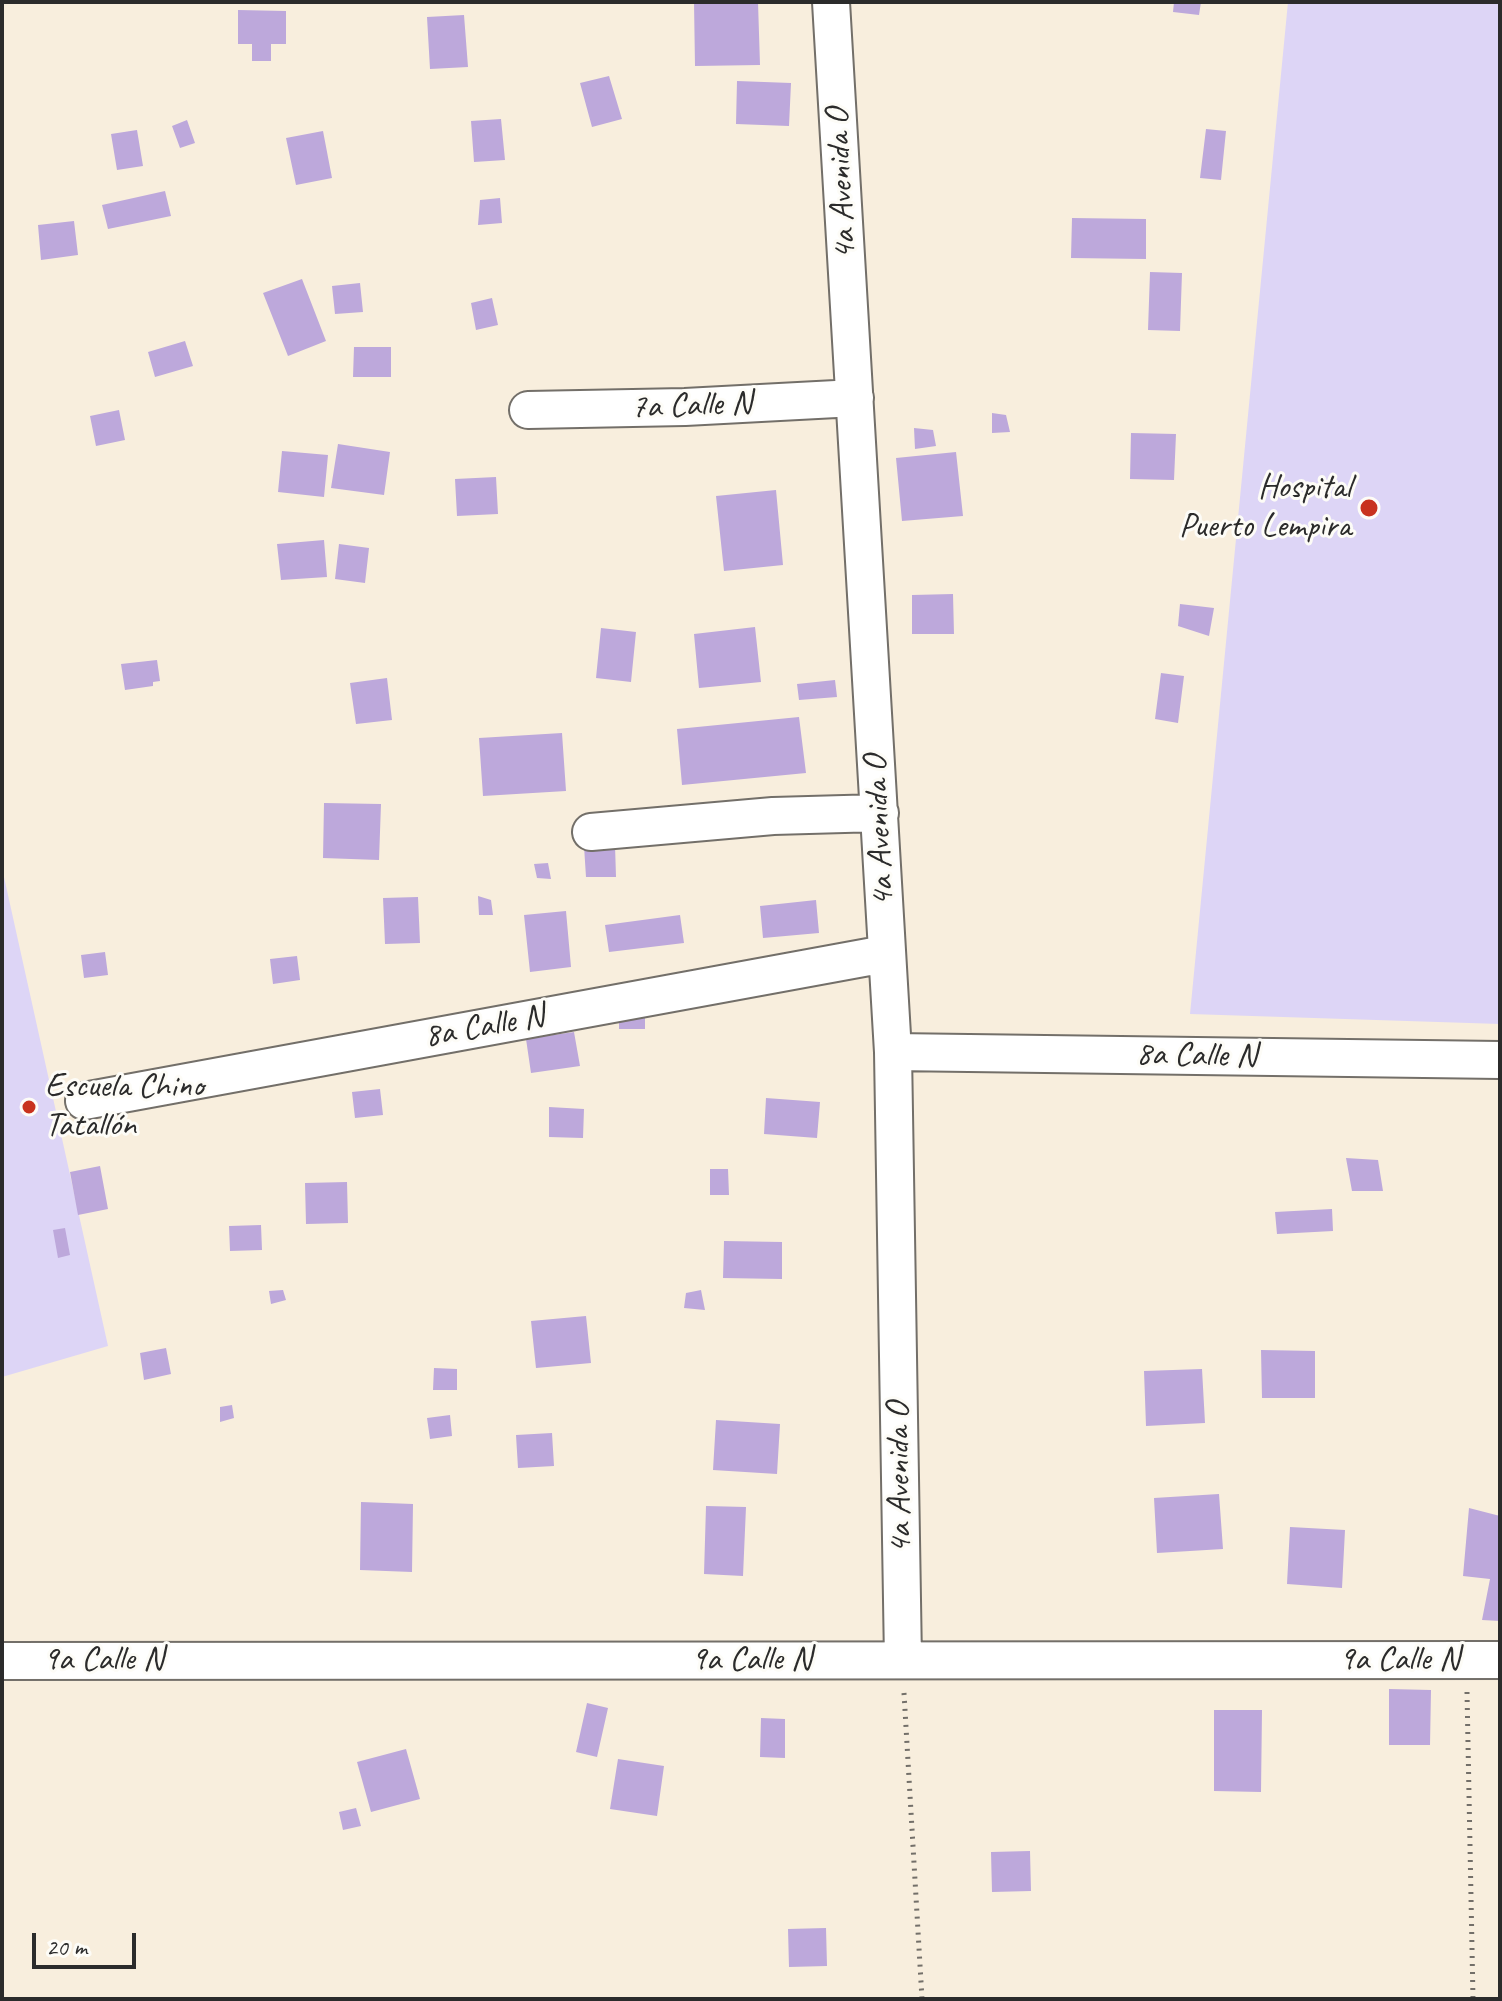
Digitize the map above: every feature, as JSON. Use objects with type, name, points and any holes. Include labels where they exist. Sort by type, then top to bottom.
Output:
[{"type":"street","name":"4a Avenida O","points":[[831,2],[893,1052],[903,1660]]},
{"type":"street","name":"7a Calle N","points":[[528,410],[685,407],[855,398]]},
{"type":"street","points":[[591,832],[773,816],[880,813]]},
{"type":"street","name":"8a Calle N","points":[[84,1101],[885,954]]},
{"type":"street","name":"8a Calle N","points":[[893,1052],[1500,1060]]},
{"type":"street","name":"9a Calle N","points":[[2,1661],[1484,1660]]},
{"type":"path","points":[[903,1660],[922,1999]]},
{"type":"path","points":[[1473,1999],[1484,1660]]},
{"type":"shaded area","name":"Hospital Puerto Lempira","points":[[1288,2],[1500,2],[1500,1024],[1190,1014]]},
{"type":"shaded area","name":"Escuela Chino Tatallón","points":[[2,868],[108,1346],[2,1377]]},
{"type":"building","points":[[694,2],[758,2],[760,65],[695,66]]},
{"type":"building","points":[[1174,2],[1201,2],[1199,15],[1173,12]]},
{"type":"building","points":[[238,10],[286,11],[286,44],[271,44],[271,61],[252,61],[252,44],[238,44]]},
{"type":"building","points":[[464,15],[468,67],[430,69],[427,17]]},
{"type":"building","points":[[609,76],[622,119],[592,127],[580,83]]},
{"type":"building","points":[[737,81],[791,83],[789,126],[736,124]]},
{"type":"building","points":[[501,119],[505,160],[474,162],[471,121]]},
{"type":"building","points":[[187,120],[195,143],[180,148],[172,126]]},
{"type":"building","points":[[1206,129],[1226,131],[1221,180],[1200,178]]},
{"type":"building","points":[[137,130],[143,166],[117,170],[111,134]]},
{"type":"building","points":[[323,131],[332,178],[296,185],[286,138]]},
{"type":"building","points":[[165,191],[171,216],[108,229],[102,205]]},
{"type":"building","points":[[500,198],[502,223],[478,225],[480,200]]},
{"type":"building","points":[[1072,218],[1146,219],[1146,259],[1071,258]]},
{"type":"building","points":[[74,221],[78,255],[41,260],[38,225]]},
{"type":"building","points":[[1150,272],[1182,273],[1180,331],[1148,330]]},
{"type":"building","points":[[302,279],[326,341],[288,356],[263,293]]},
{"type":"building","points":[[360,283],[363,312],[335,314],[332,286]]},
{"type":"building","points":[[492,298],[498,325],[476,330],[471,303]]},
{"type":"building","points":[[185,341],[193,366],[155,377],[148,352]]},
{"type":"building","points":[[354,347],[391,347],[391,377],[353,377]]},
{"type":"building","points":[[119,410],[125,440],[96,446],[90,416]]},
{"type":"building","points":[[992,413],[1006,415],[1010,432],[992,433]]},
{"type":"building","points":[[914,428],[933,430],[936,446],[915,449]]},
{"type":"building","points":[[1131,433],[1176,434],[1174,480],[1130,479]]},
{"type":"building","points":[[338,444],[390,452],[384,495],[331,488]]},
{"type":"building","points":[[282,451],[328,455],[324,497],[278,492]]},
{"type":"building","points":[[956,452],[963,516],[902,521],[896,458]]},
{"type":"building","points":[[496,477],[498,514],[457,516],[455,479]]},
{"type":"building","points":[[776,490],[783,565],[724,571],[716,496]]},
{"type":"building","points":[[324,540],[327,577],[281,580],[277,544]]},
{"type":"building","points":[[339,544],[369,548],[365,583],[335,579]]},
{"type":"building","points":[[953,594],[954,634],[912,634],[912,595]]},
{"type":"building","points":[[1180,604],[1214,608],[1209,636],[1178,626]]},
{"type":"building","points":[[755,627],[761,682],[699,688],[694,634]]},
{"type":"building","points":[[601,628],[636,632],[631,682],[596,678]]},
{"type":"building","points":[[157,660],[160,681],[153,682],[153,686],[125,690],[121,664]]},
{"type":"building","points":[[1161,673],[1184,676],[1178,723],[1155,719]]},
{"type":"building","points":[[387,678],[392,720],[356,724],[350,683]]},
{"type":"building","points":[[835,680],[837,697],[799,700],[797,684]]},
{"type":"building","points":[[799,717],[806,773],[682,785],[677,729]]},
{"type":"building","points":[[562,733],[566,791],[483,796],[479,738]]},
{"type":"building","points":[[324,803],[381,804],[379,860],[323,858]]},
{"type":"building","points":[[615,845],[616,877],[586,877],[584,846]]},
{"type":"building","points":[[548,863],[551,879],[537,878],[534,864]]},
{"type":"building","points":[[478,896],[491,900],[493,915],[479,915]]},
{"type":"building","points":[[418,897],[420,943],[385,944],[383,898]]},
{"type":"building","points":[[816,900],[819,933],[763,938],[760,906]]},
{"type":"building","points":[[566,911],[571,967],[530,972],[524,915]]},
{"type":"building","points":[[680,915],[684,943],[609,952],[605,925]]},
{"type":"building","points":[[105,952],[108,975],[84,978],[81,955]]},
{"type":"building","points":[[297,956],[300,980],[273,984],[270,959]]},
{"type":"building","points":[[619,1004],[645,1004],[645,1029],[619,1029]]},
{"type":"building","points":[[574,1032],[580,1066],[531,1073],[526,1039]]},
{"type":"building","points":[[380,1089],[383,1115],[355,1118],[352,1092]]},
{"type":"building","points":[[766,1098],[820,1102],[817,1138],[764,1134]]},
{"type":"building","points":[[549,1107],[584,1109],[583,1138],[549,1137]]},
{"type":"building","points":[[1346,1158],[1378,1160],[1383,1191],[1352,1191]]},
{"type":"building","points":[[100,1166],[108,1209],[78,1215],[70,1172]]},
{"type":"building","points":[[710,1169],[728,1169],[729,1195],[710,1195]]},
{"type":"building","points":[[347,1182],[348,1223],[306,1224],[305,1183]]},
{"type":"building","points":[[1332,1209],[1333,1231],[1277,1234],[1275,1212]]},
{"type":"building","points":[[261,1225],[262,1250],[230,1251],[229,1226]]},
{"type":"building","points":[[65,1228],[70,1255],[58,1258],[53,1230]]},
{"type":"building","points":[[724,1241],[782,1242],[782,1279],[723,1278]]},
{"type":"building","points":[[283,1290],[286,1300],[271,1304],[269,1291]]},
{"type":"building","points":[[701,1290],[705,1310],[684,1308],[686,1293]]},
{"type":"building","points":[[586,1316],[591,1363],[536,1368],[531,1321]]},
{"type":"building","points":[[166,1348],[171,1374],[144,1380],[140,1353]]},
{"type":"building","points":[[1261,1350],[1315,1351],[1315,1398],[1262,1398]]},
{"type":"building","points":[[434,1368],[457,1369],[457,1390],[433,1390]]},
{"type":"building","points":[[1202,1369],[1205,1423],[1146,1426],[1144,1371]]},
{"type":"building","points":[[232,1405],[234,1418],[220,1422],[220,1407]]},
{"type":"building","points":[[450,1415],[452,1436],[430,1439],[427,1418]]},
{"type":"building","points":[[716,1420],[780,1424],[777,1474],[713,1470]]},
{"type":"building","points":[[552,1433],[554,1466],[518,1468],[516,1435]]},
{"type":"building","points":[[1219,1494],[1223,1549],[1157,1553],[1154,1498]]},
{"type":"building","points":[[361,1502],[413,1504],[412,1572],[360,1570]]},
{"type":"building","points":[[706,1506],[746,1507],[743,1576],[704,1574]]},
{"type":"building","points":[[1469,1508],[1500,1516],[1500,1621],[1482,1620],[1490,1579],[1463,1576]]},
{"type":"building","points":[[1290,1527],[1345,1530],[1342,1588],[1287,1584]]},
{"type":"building","points":[[1389,1689],[1431,1690],[1430,1745],[1389,1745]]},
{"type":"building","points":[[587,1703],[608,1708],[597,1757],[576,1752]]},
{"type":"building","points":[[1214,1710],[1262,1710],[1261,1792],[1214,1791]]},
{"type":"building","points":[[761,1718],[785,1719],[785,1758],[760,1757]]},
{"type":"building","points":[[406,1749],[420,1799],[371,1812],[357,1762]]},
{"type":"building","points":[[618,1759],[664,1766],[657,1816],[610,1809]]},
{"type":"building","points":[[356,1808],[361,1826],[343,1830],[339,1812]]},
{"type":"building","points":[[1030,1851],[1031,1891],[992,1892],[991,1852]]},
{"type":"building","points":[[826,1928],[827,1966],[789,1967],[788,1929]]},
{"type":"place","name":"Hospital Puerto Lempira","points":[[1369,508]]},
{"type":"place","name":"Escuela Chino Tatallón","points":[[29,1107]]}]
